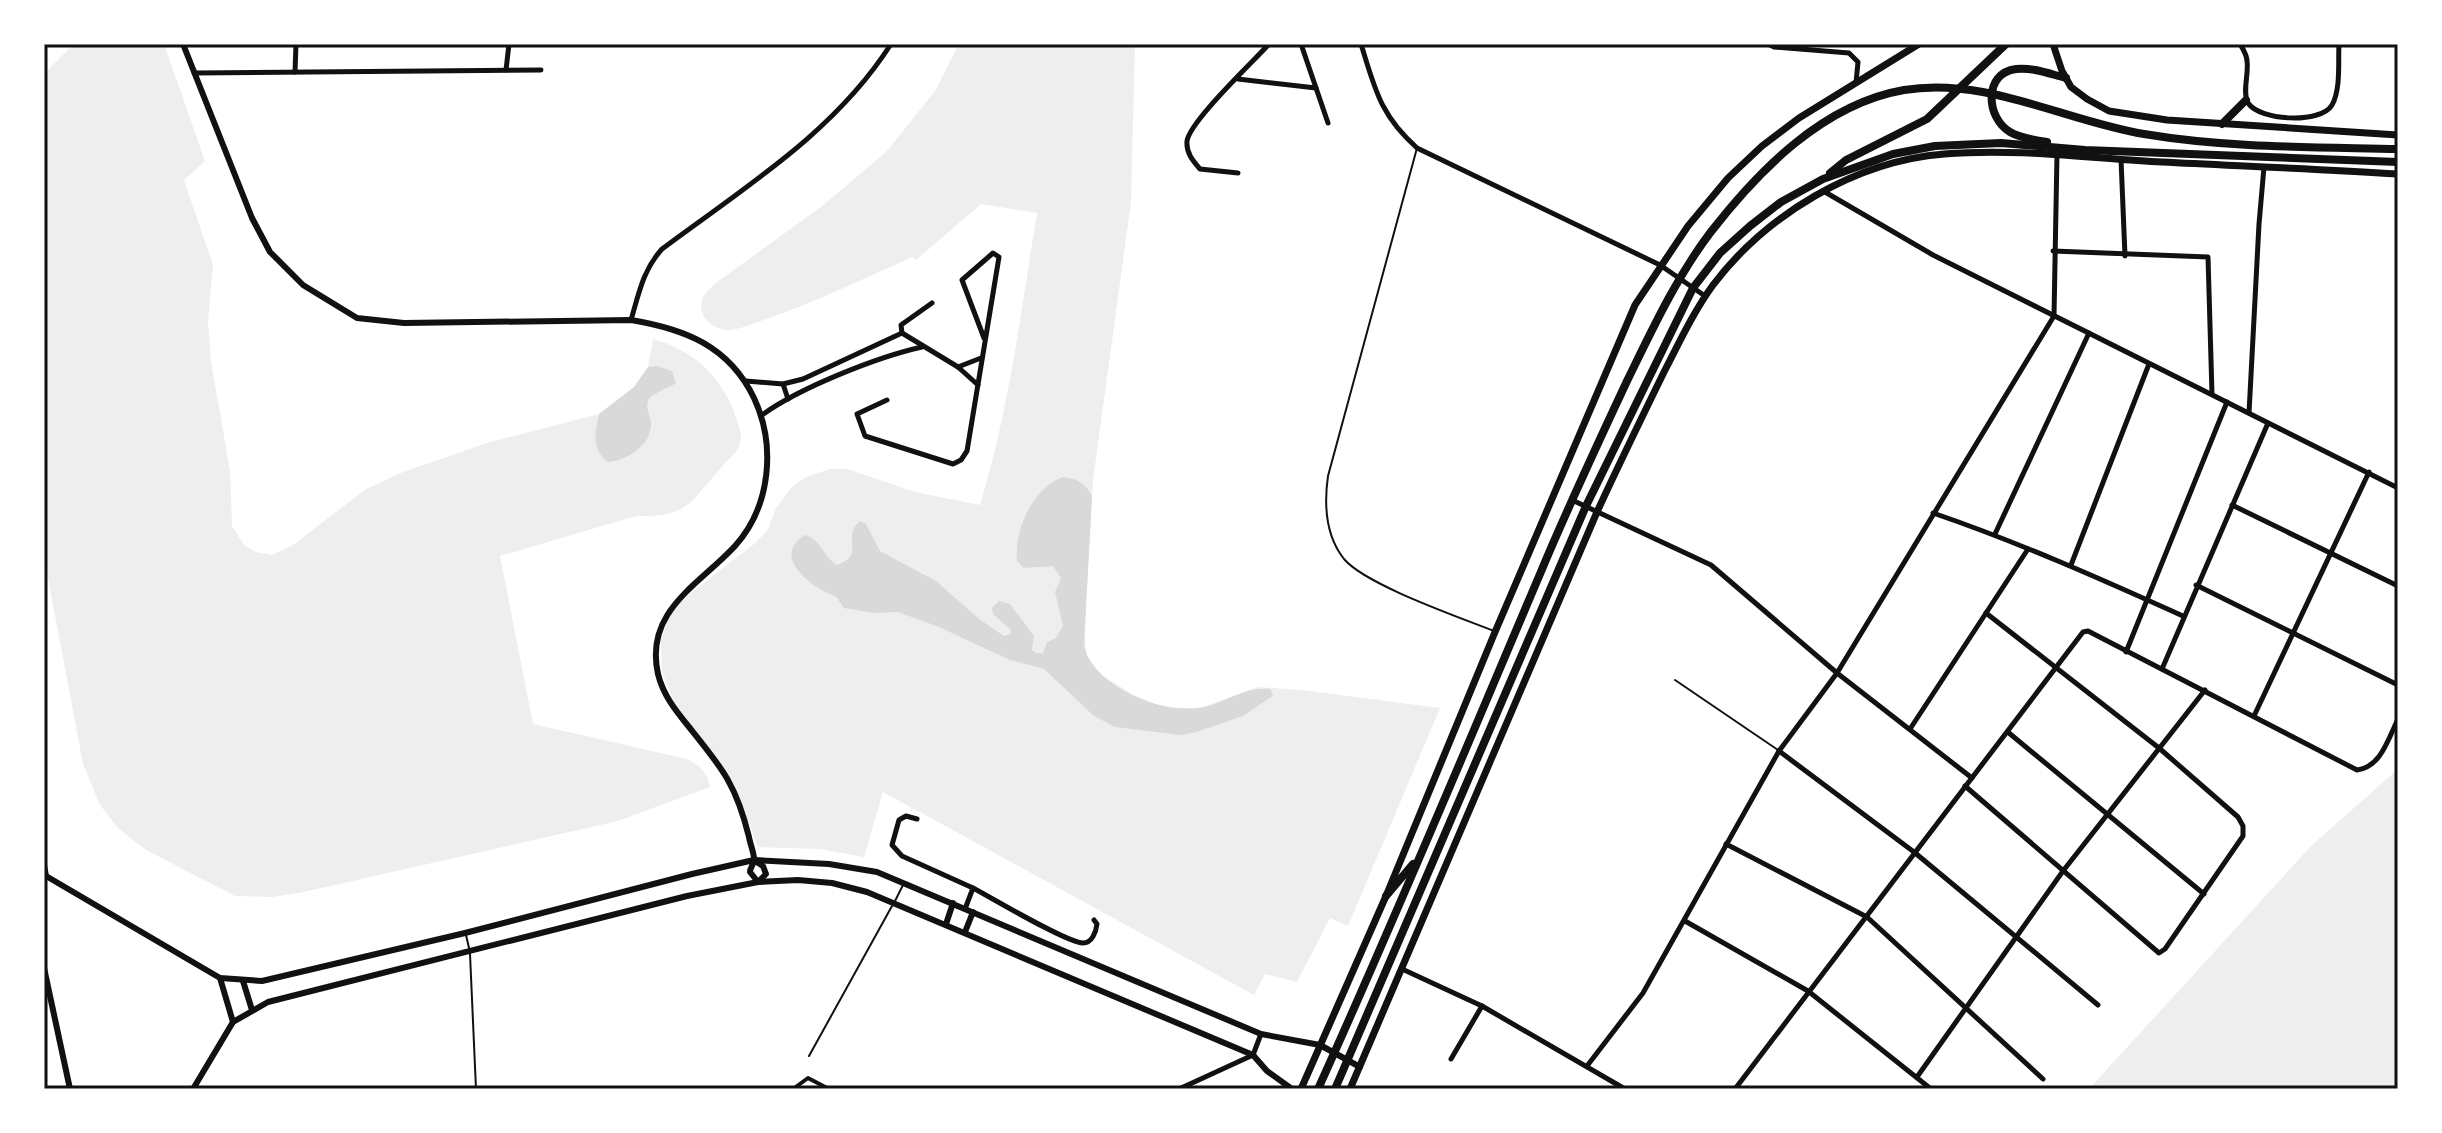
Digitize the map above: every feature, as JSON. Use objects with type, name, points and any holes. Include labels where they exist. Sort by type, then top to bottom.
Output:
[{"type":"highway","points":[[1823,179],[1846,160],[1927,119],[2006,44]]},
{"type":"highway","points":[[2066,78],[2032,70],[2011,70],[1995,83],[1992,108],[2001,125],[2012,133],[2085,150]]},
{"type":"highway","points":[[1318,1089],[1571,500],[1658,316],[1689,263],[1735,202],[1774,163],[1827,120],[1876,96],[1918,88],[1970,90],[2142,134],[2190,140],[2398,149]]},
{"type":"highway","points":[[2222,124],[2246,100]]},
{"type":"highway","points":[[1335,1089],[1586,506],[1693,288],[1720,253],[1750,226],[1781,202],[1823,179],[1893,154],[1935,146],[2001,143],[2085,150],[2398,162]]},
{"type":"highway","points":[[1386,896],[1419,857]]},
{"type":"main road","points":[[1301,1089],[1386,896],[1635,305],[1660,265],[1728,178],[1762,146],[1799,118],[1919,44]]},
{"type":"main road","points":[[2053,44],[2066,78],[2079,94],[2109,111],[2135,117],[2398,135]]},
{"type":"main road","points":[[2058,55],[2061,44]]},
{"type":"main road","points":[[1350,1089],[1597,512],[1677,346],[1705,296],[1738,256],[1764,232],[1824,191],[1855,177],[1905,161],[1942,154],[2057,154],[2398,174]]},
{"type":"street","points":[[183,44],[252,218],[270,252],[303,285],[357,318],[404,323],[631,320],[656,324],[704,343],[731,362],[746,381],[762,415],[768,439],[763,488],[756,511],[747,530],[734,546],[669,610],[657,652],[658,674],[668,698],[736,792],[754,860],[750,872],[758,882]]},
{"type":"street","points":[[295,72],[296,44]]},
{"type":"street","points":[[506,70],[509,44]]},
{"type":"street","points":[[631,320],[643,277],[662,249],[824,126],[870,77],[891,44]]},
{"type":"street","points":[[1238,173],[1200,169],[1189,157],[1187,140],[1195,124],[1269,44]]},
{"type":"street","points":[[1301,44],[1328,123]]},
{"type":"street","points":[[1361,44],[1379,102],[1398,131],[1417,148],[1660,265],[1705,296]]},
{"type":"street","points":[[1768,44],[1785,49],[1849,53],[1858,62],[1856,83]]},
{"type":"street","points":[[2240,44],[2247,59]]},
{"type":"street","points":[[2248,44],[2246,100],[2257,112],[2266,116],[2313,117],[2325,113],[2334,99],[2339,44]]},
{"type":"street","points":[[193,73],[541,70]]},
{"type":"street","points":[[1237,79],[1316,88]]},
{"type":"street","points":[[1587,1066],[1643,993],[1779,751],[1837,673],[2054,316],[2057,154]]},
{"type":"street","points":[[2121,159],[2125,256]]},
{"type":"street","points":[[2249,413],[2264,167]]},
{"type":"street","points":[[1824,191],[1933,255],[2398,488]]},
{"type":"street","points":[[2053,251],[2208,257],[2212,394]]},
{"type":"street","points":[[887,400],[857,414],[865,436],[953,464],[961,460],[967,451],[999,257],[993,253],[962,280],[984,338]]},
{"type":"street","points":[[932,303],[901,325],[902,333],[958,367],[978,385]]},
{"type":"street","points":[[746,381],[783,384],[803,379],[902,333]]},
{"type":"street","points":[[1995,534],[2089,333]]},
{"type":"street","points":[[889,339],[893,353]]},
{"type":"street","points":[[762,415],[788,399],[893,353],[922,347]]},
{"type":"street","points":[[958,367],[981,358]]},
{"type":"street","points":[[2071,565],[2149,364]]},
{"type":"street","points":[[783,384],[788,399]]},
{"type":"street","points":[[2126,652],[2227,402]]},
{"type":"street","points":[[2162,669],[2268,423]]},
{"type":"street","points":[[2254,716],[2369,472]]},
{"type":"street","points":[[1571,500],[1711,565],[1837,673],[1972,778]]},
{"type":"street","points":[[2232,505],[2398,586]]},
{"type":"street","points":[[1933,513],[2071,565],[2183,616]]},
{"type":"street","points":[[1910,729],[2028,549]]},
{"type":"street","points":[[2196,585],[2398,685]]},
{"type":"street","points":[[1965,786],[2159,953],[2165,949],[2243,836],[2243,826],[2238,817],[2159,748],[1986,613]]},
{"type":"street","points":[[1735,1089],[1914,852],[2009,733],[2078,635],[2088,631],[2357,770],[2367,769],[2376,763],[2398,719]]},
{"type":"street","points":[[1917,1077],[2063,871],[2205,690]]},
{"type":"street","points":[[2009,733],[2204,894]]},
{"type":"street","points":[[1779,751],[1914,852],[2098,1005]]},
{"type":"street","points":[[917,819],[906,816],[899,820],[892,845],[902,856],[973,888],[1062,936],[1083,943],[1089,941],[1095,934],[1097,924],[1094,920]]},
{"type":"street","points":[[1726,844],[1867,917],[2043,1079]]},
{"type":"street","points":[[754,860],[763,866],[766,874],[758,882]]},
{"type":"street","points":[[44,865],[45,875],[220,978],[262,981],[754,860],[829,864],[877,872],[1261,1034],[1320,1045],[1360,1067]]},
{"type":"street","points":[[193,1089],[233,1022],[268,1002],[687,896],[758,882],[798,880],[832,883],[895,902],[1253,1055],[1267,1071],[1292,1089]]},
{"type":"street","points":[[965,909],[973,888]]},
{"type":"street","points":[[946,924],[953,903]]},
{"type":"street","points":[[965,932],[973,912]]},
{"type":"street","points":[[515,920],[521,940]]},
{"type":"street","points":[[1685,921],[1808,991],[1931,1089]]},
{"type":"street","points":[[44,968],[70,1089]]},
{"type":"street","points":[[1402,969],[1482,1006],[1625,1089]]},
{"type":"street","points":[[220,978],[233,1022]]},
{"type":"street","points":[[243,981],[252,1010]]},
{"type":"street","points":[[1451,1059],[1482,1006]]},
{"type":"street","points":[[1179,1089],[1253,1055],[1261,1034]]},
{"type":"street","points":[[793,1089],[808,1078],[829,1089]]},
{"type":"lane","points":[[1417,148],[1328,476],[1325,498],[1327,513],[1334,542],[1358,571],[1495,632]]},
{"type":"lane","points":[[1675,680],[1779,751]]},
{"type":"lane","points":[[809,1056],[904,883]]},
{"type":"lane","points":[[465,933],[470,952],[476,1089]]},
{"type":"shaded area","points":[[74,44],[164,44],[205,161],[184,180],[213,265],[208,322],[211,361],[230,471],[232,526],[244,545],[256,552],[272,555],[293,545],[366,489],[403,472],[490,442],[599,414],[634,387],[648,367],[653,339],[693,357],[713,376],[735,414],[740,443],[734,454],[686,506],[667,514],[636,516],[500,556],[533,724],[687,759],[702,770],[710,787],[618,821],[272,897],[235,896],[146,850],[118,828],[100,805],[83,764],[44,557],[44,74]]},
{"type":"shaded area","points":[[959,44],[1135,44],[1131,202],[1093,480],[1084,634],[1088,661],[1101,675],[1134,695],[1164,708],[1200,708],[1258,687],[1440,708],[1348,926],[1330,918],[1297,982],[1265,974],[1254,995],[883,792],[864,857],[820,849],[758,847],[734,784],[674,702],[662,672],[661,640],[670,614],[688,595],[767,531],[776,508],[792,487],[806,477],[830,469],[847,469],[915,492],[980,505],[1007,397],[1037,213],[981,204],[916,260],[912,257],[805,304],[743,327],[718,328],[707,320],[701,307],[704,296],[717,282],[821,207],[887,151],[935,91]]},
{"type":"shaded area","points":[[657,366],[672,371],[676,383],[649,399],[650,432],[642,445],[630,455],[608,462],[597,446],[599,414],[634,387],[648,367]]},
{"type":"shaded area","points":[[1063,477],[1080,482],[1092,496],[1084,647],[1101,674],[1131,694],[1165,706],[1198,708],[1260,689],[1270,689],[1271,697],[1243,716],[1181,735],[1115,727],[1094,716],[1044,669],[1010,660],[898,612],[874,613],[844,608],[836,597],[808,581],[792,558],[796,542],[805,535],[811,537],[837,565],[846,561],[852,551],[854,527],[860,521],[866,524],[880,551],[936,581],[979,619],[1004,636],[1011,630],[993,614],[992,608],[999,601],[1010,604],[1034,636],[1032,650],[1043,653],[1047,642],[1056,638],[1063,626],[1055,592],[1061,578],[1053,566],[1024,568],[1017,561],[1017,549],[1022,523],[1034,500],[1052,482]]},
{"type":"shaded area","points":[[2398,769],[2398,1089],[2089,1089],[2311,846]]}]
